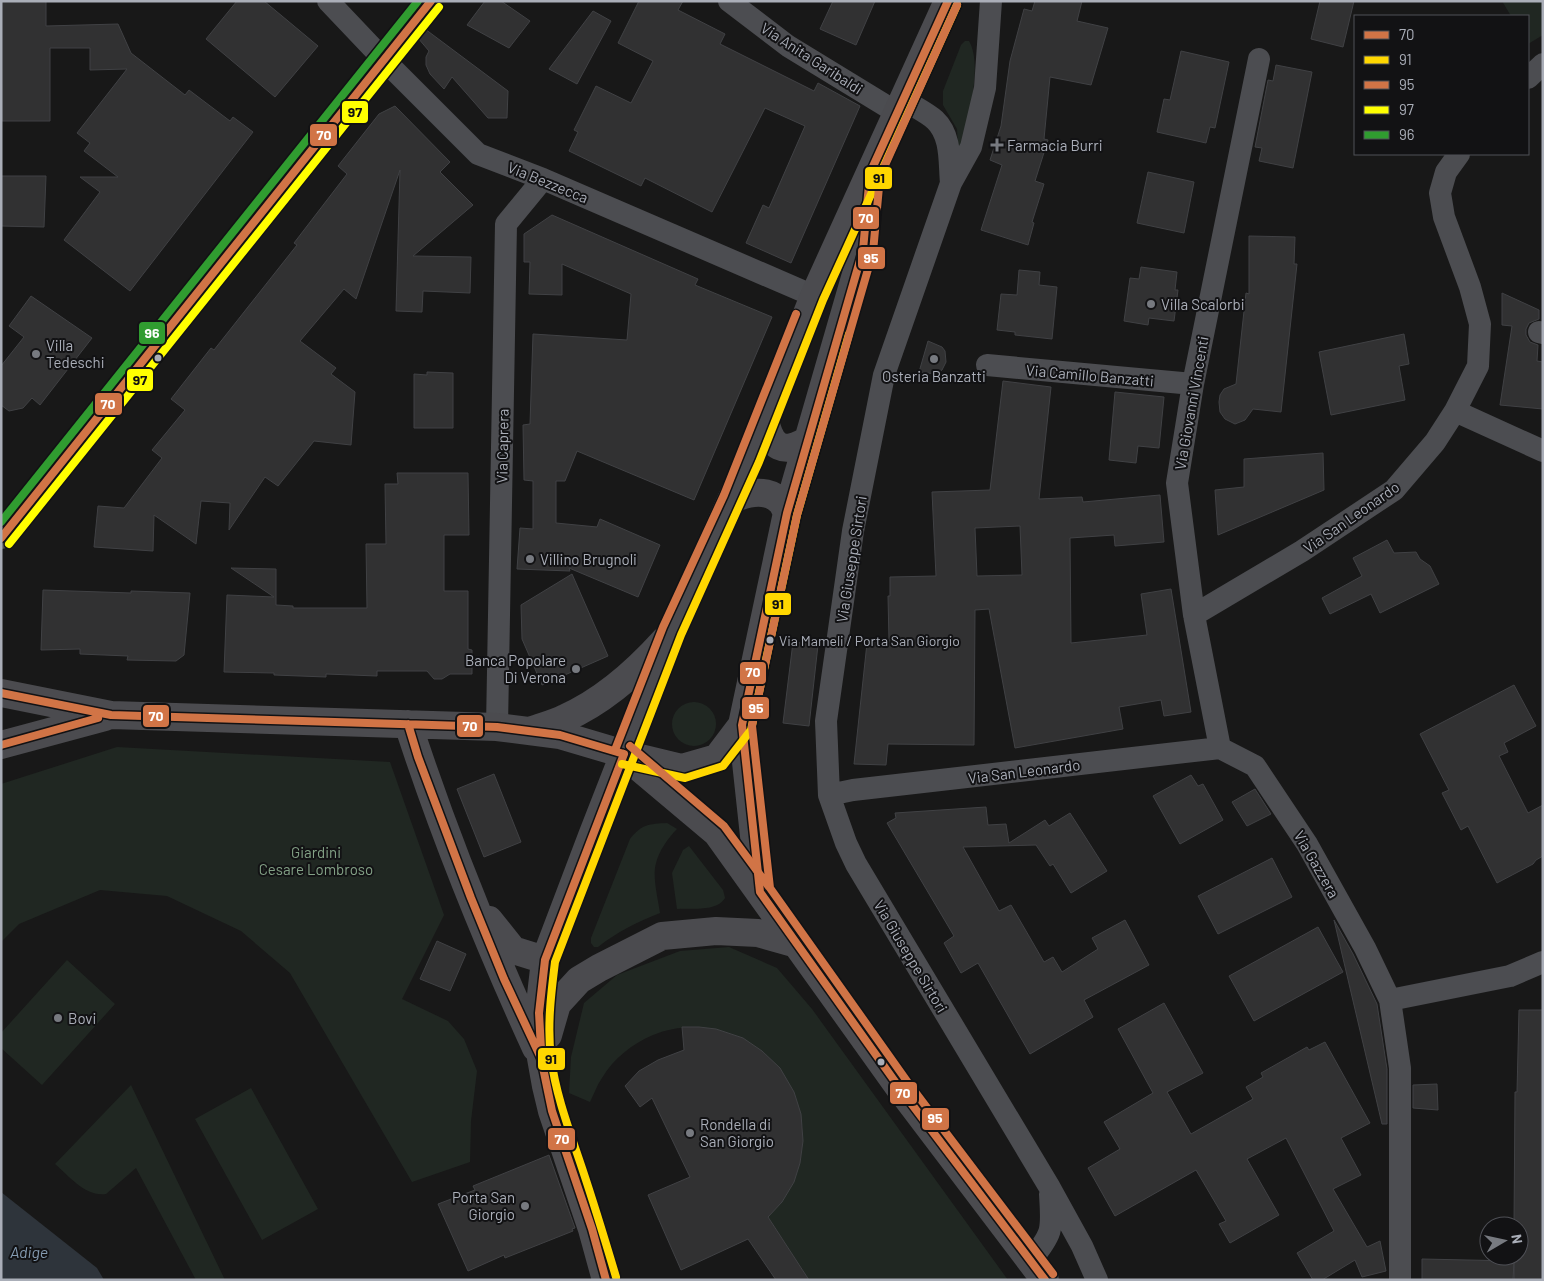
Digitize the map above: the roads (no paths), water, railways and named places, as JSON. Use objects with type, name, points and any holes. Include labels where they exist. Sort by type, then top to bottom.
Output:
[{"type":"street","name":"Via Bezzecca","points":[[328,1],[384,61],[478,154],[543,179],[814,296]]},
{"type":"street","points":[[1,538],[431,1]]},
{"type":"street","name":"Via Anita Garibaldi","points":[[729,1],[788,46],[899,106]]},
{"type":"street","points":[[606,1280],[592,1229],[552,1111],[541,1058],[540,1013],[545,960],[672,631],[733,500],[814,296],[948,1]]},
{"type":"street","name":"Via Giuseppe Sirtori","points":[[991,1],[985,88],[971,147],[951,183],[899,330],[882,385],[853,531],[826,720],[829,795],[846,843],[856,864],[1050,1188],[1082,1246],[1097,1280]]},
{"type":"street","name":"Via Giovanni Vincenti","points":[[1220,748],[1194,615],[1177,484],[1193,384],[1259,59]]},
{"type":"street","points":[[1529,77],[1543,64]]},
{"type":"street","name":"Via Giuseppe Sirtori","points":[[899,106],[935,120],[943,130],[948,147],[951,183]]},
{"type":"street","name":"Via San Leonardo","points":[[1194,615],[1302,551],[1394,490],[1435,442],[1456,411],[1478,366],[1480,324],[1470,287],[1444,217],[1440,193],[1446,172],[1458,155]]},
{"type":"street","points":[[760,892],[742,725],[787,513],[862,250],[870,174]]},
{"type":"street","name":"Via Caprera","points":[[497,727],[506,224],[543,179]]},
{"type":"street","name":"Via Camillo Banzatti","points":[[987,366],[1193,384]]},
{"type":"street","points":[[1456,411],[1543,451]]},
{"type":"street","points":[[765,420],[768,434],[774,443],[782,448],[796,447],[808,440]]},
{"type":"street","points":[[733,500],[748,493],[761,492],[780,500],[787,513]]},
{"type":"street","points":[[1,512],[30,503]]},
{"type":"street","points":[[529,731],[565,718],[597,701],[650,656],[672,631]]},
{"type":"street","points":[[1,693],[111,715],[497,727],[560,735],[624,754],[682,768],[717,758],[742,725]]},
{"type":"street","points":[[1,745],[111,715]]},
{"type":"street","points":[[408,724],[418,757],[471,898],[504,979],[541,1058]]},
{"type":"street","name":"Via San Leonardo","points":[[829,795],[863,789],[1220,748]]},
{"type":"street","name":"Via Gazzera","points":[[1220,748],[1255,766],[1270,788],[1307,844],[1365,948],[1390,1000],[1400,1068],[1400,1280]]},
{"type":"street","points":[[624,754],[717,833],[901,1090],[1038,1270]]},
{"type":"street","points":[[471,898],[513,950],[545,960]]},
{"type":"street","points":[[541,1058],[557,1004],[579,980],[662,936],[716,931],[758,933],[797,944]]},
{"type":"street","points":[[1390,1000],[1510,976],[1543,962]]},
{"type":"street","name":"Via Giuseppe Sirtori","points":[[1038,1270],[1052,1226],[1050,1188]]},
{"type":"water","name":"Adige","points":[[1,1192],[97,1268],[104,1280],[1,1280]]},
{"type":"place","name":"Farmacia Burri","points":[[997,145]]},
{"type":"place","name":"Villa Scalorbi","points":[[1151,304]]},
{"type":"place","name":"Villa Tedeschi","points":[[36,354]]},
{"type":"place","name":"Osteria Banzatti","points":[[934,359]]},
{"type":"place","name":"Villino Brugnoli","points":[[530,559]]},
{"type":"place","name":"Via Mameli / Porta San Giorgio","points":[[770,640]]},
{"type":"place","name":"Banca Popolare Di Verona","points":[[576,669]]},
{"type":"place","name":"Bovi","points":[[58,1018]]},
{"type":"place","name":"Rondella di San Giorgio","points":[[690,1133]]},
{"type":"place","name":"Porta San Giorgio","points":[[525,1206]]},
{"type":"park label","name":"Giardini Cesare Lombroso","points":[[316,860]]}]
